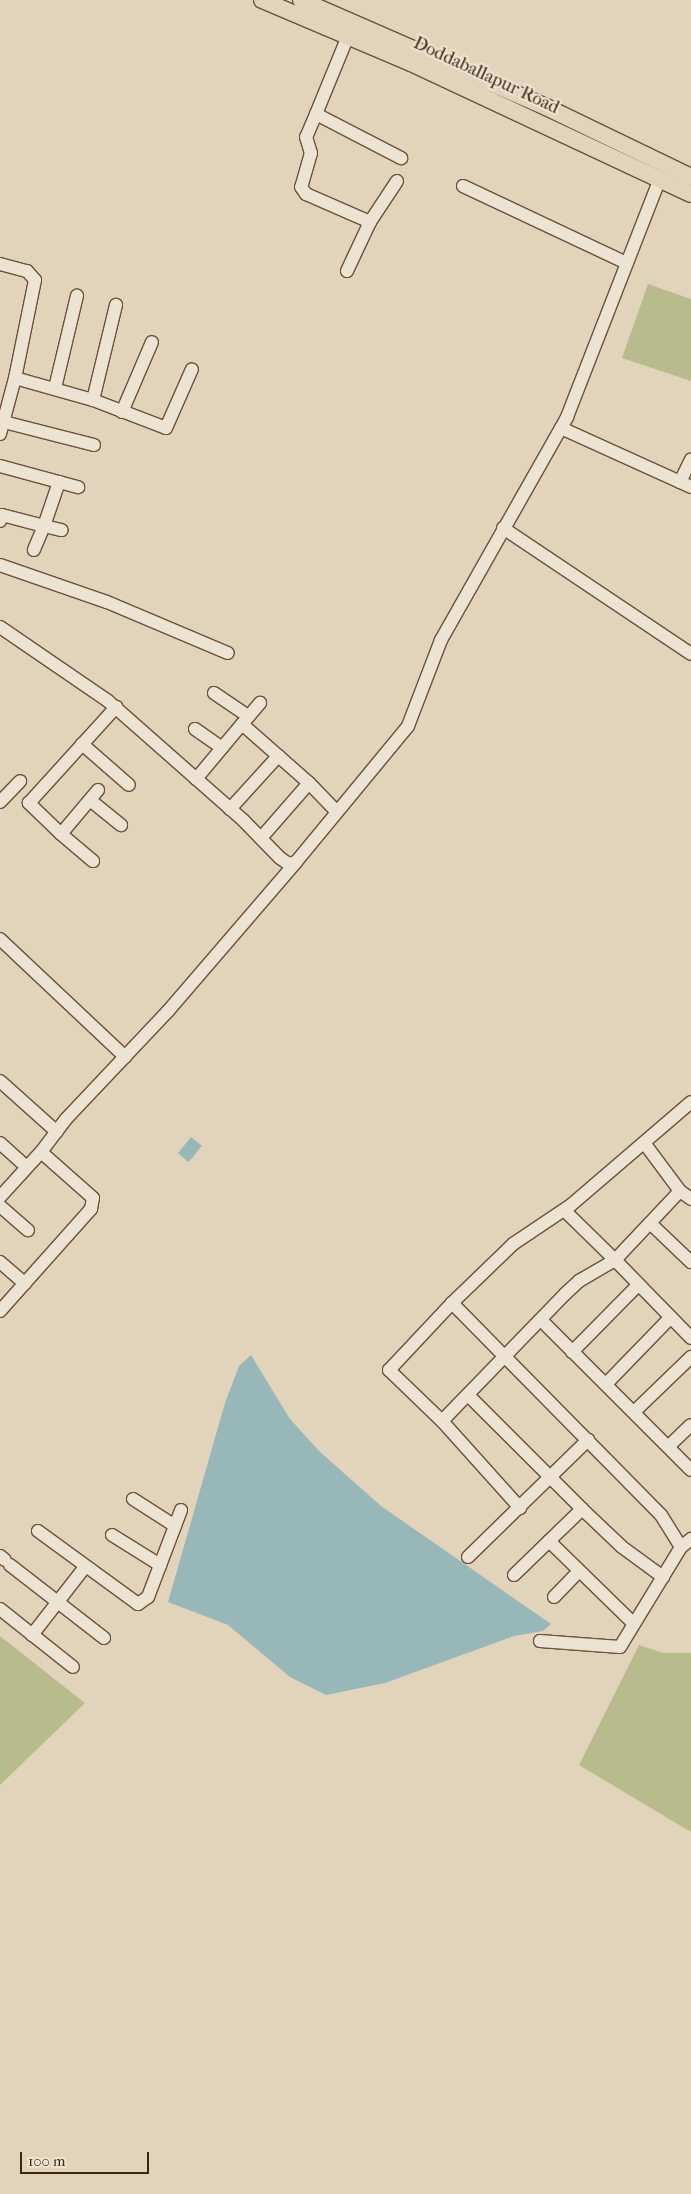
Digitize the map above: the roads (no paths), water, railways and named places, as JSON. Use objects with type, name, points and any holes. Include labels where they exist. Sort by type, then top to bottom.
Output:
[{"type":"main road","name":"Doddaballapur Road","points":[[262,0],[348,36],[414,56],[691,178]]},
{"type":"main road","name":"Doddaballapur Road","points":[[301,0],[691,194]]},
{"type":"street","points":[[348,36],[306,137],[311,153],[301,187],[306,194],[370,222]]},
{"type":"street","points":[[316,114],[401,158]]},
{"type":"street","points":[[0,1197],[296,862],[408,726],[441,640],[561,428],[580,388],[660,179]]},
{"type":"street","points":[[346,271],[370,222],[396,182]]},
{"type":"street","points":[[463,186],[627,263]]},
{"type":"street","points":[[0,264],[27,271],[35,280],[15,378],[1,426],[94,445]]},
{"type":"street","points":[[55,388],[78,296]]},
{"type":"street","points":[[94,400],[116,305]]},
{"type":"street","points":[[122,412],[152,342]]},
{"type":"street","points":[[15,378],[94,400],[166,428],[192,369]]},
{"type":"street","points":[[561,428],[686,485],[691,459]]},
{"type":"street","points":[[0,466],[78,487]]},
{"type":"street","points":[[34,550],[59,482]]},
{"type":"street","points":[[1,517],[62,530]]},
{"type":"street","points":[[503,528],[691,654]]},
{"type":"street","points":[[0,565],[107,602],[228,653]]},
{"type":"street","points":[[0,627],[116,708],[230,809],[280,858],[289,864],[296,862]]},
{"type":"street","points":[[214,693],[245,720],[278,756],[337,812]]},
{"type":"street","points":[[196,779],[260,703]]},
{"type":"street","points":[[29,803],[116,708]]},
{"type":"street","points":[[195,729],[222,748]]},
{"type":"street","points":[[82,744],[129,785]]},
{"type":"street","points":[[230,809],[278,756]]},
{"type":"street","points":[[261,838],[308,783]]},
{"type":"street","points":[[0,802],[16,784],[29,803],[93,861]]},
{"type":"street","points":[[61,834],[98,790]]},
{"type":"street","points":[[90,800],[121,825]]},
{"type":"street","points":[[0,939],[125,1057]]},
{"type":"street","points":[[0,1081],[57,1132]]},
{"type":"street","points":[[520,1508],[442,1421],[389,1370],[452,1303],[513,1244],[564,1210],[645,1144],[691,1102]]},
{"type":"street","points":[[0,1143],[27,1167]]},
{"type":"street","points":[[645,1144],[680,1191],[691,1199]]},
{"type":"street","points":[[0,1311],[91,1209],[93,1198],[41,1152]]},
{"type":"street","points":[[442,1421],[579,1281],[615,1260],[680,1191]]},
{"type":"street","points":[[0,1206],[28,1230]]},
{"type":"street","points":[[564,1210],[691,1338]]},
{"type":"street","points":[[650,1223],[691,1262]]},
{"type":"street","points":[[0,1262],[25,1284]]},
{"type":"street","points":[[572,1352],[639,1284]]},
{"type":"street","points":[[452,1303],[588,1440],[686,1543],[633,1623],[620,1647],[540,1642]]},
{"type":"street","points":[[606,1384],[671,1318]]},
{"type":"street","points":[[541,1320],[635,1411],[691,1470]]},
{"type":"street","points":[[635,1411],[691,1357]]},
{"type":"street","points":[[468,1395],[622,1547],[663,1577]]},
{"type":"street","points":[[669,1446],[691,1425]]},
{"type":"street","points":[[468,1557],[588,1440]]},
{"type":"street","points":[[132,1499],[175,1526]]},
{"type":"street","points":[[514,1575],[582,1509]]},
{"type":"street","points":[[38,1531],[138,1604],[148,1596],[181,1510]]},
{"type":"street","points":[[112,1535],[160,1565]]},
{"type":"street","points":[[549,1541],[578,1572],[633,1623]]},
{"type":"street","points":[[5,1560],[104,1638]]},
{"type":"street","points":[[32,1635],[85,1567]]},
{"type":"street","points":[[554,1597],[578,1572]]},
{"type":"street","points":[[0,1609],[73,1667]]},
{"type":"water","points":[[191,1137],[202,1146],[189,1162],[178,1153]]},
{"type":"water","points":[[251,1355],[290,1419],[319,1451],[381,1506],[551,1624],[543,1631],[514,1636],[385,1683],[326,1695],[290,1677],[228,1625],[168,1602],[225,1403],[239,1366]]}]
